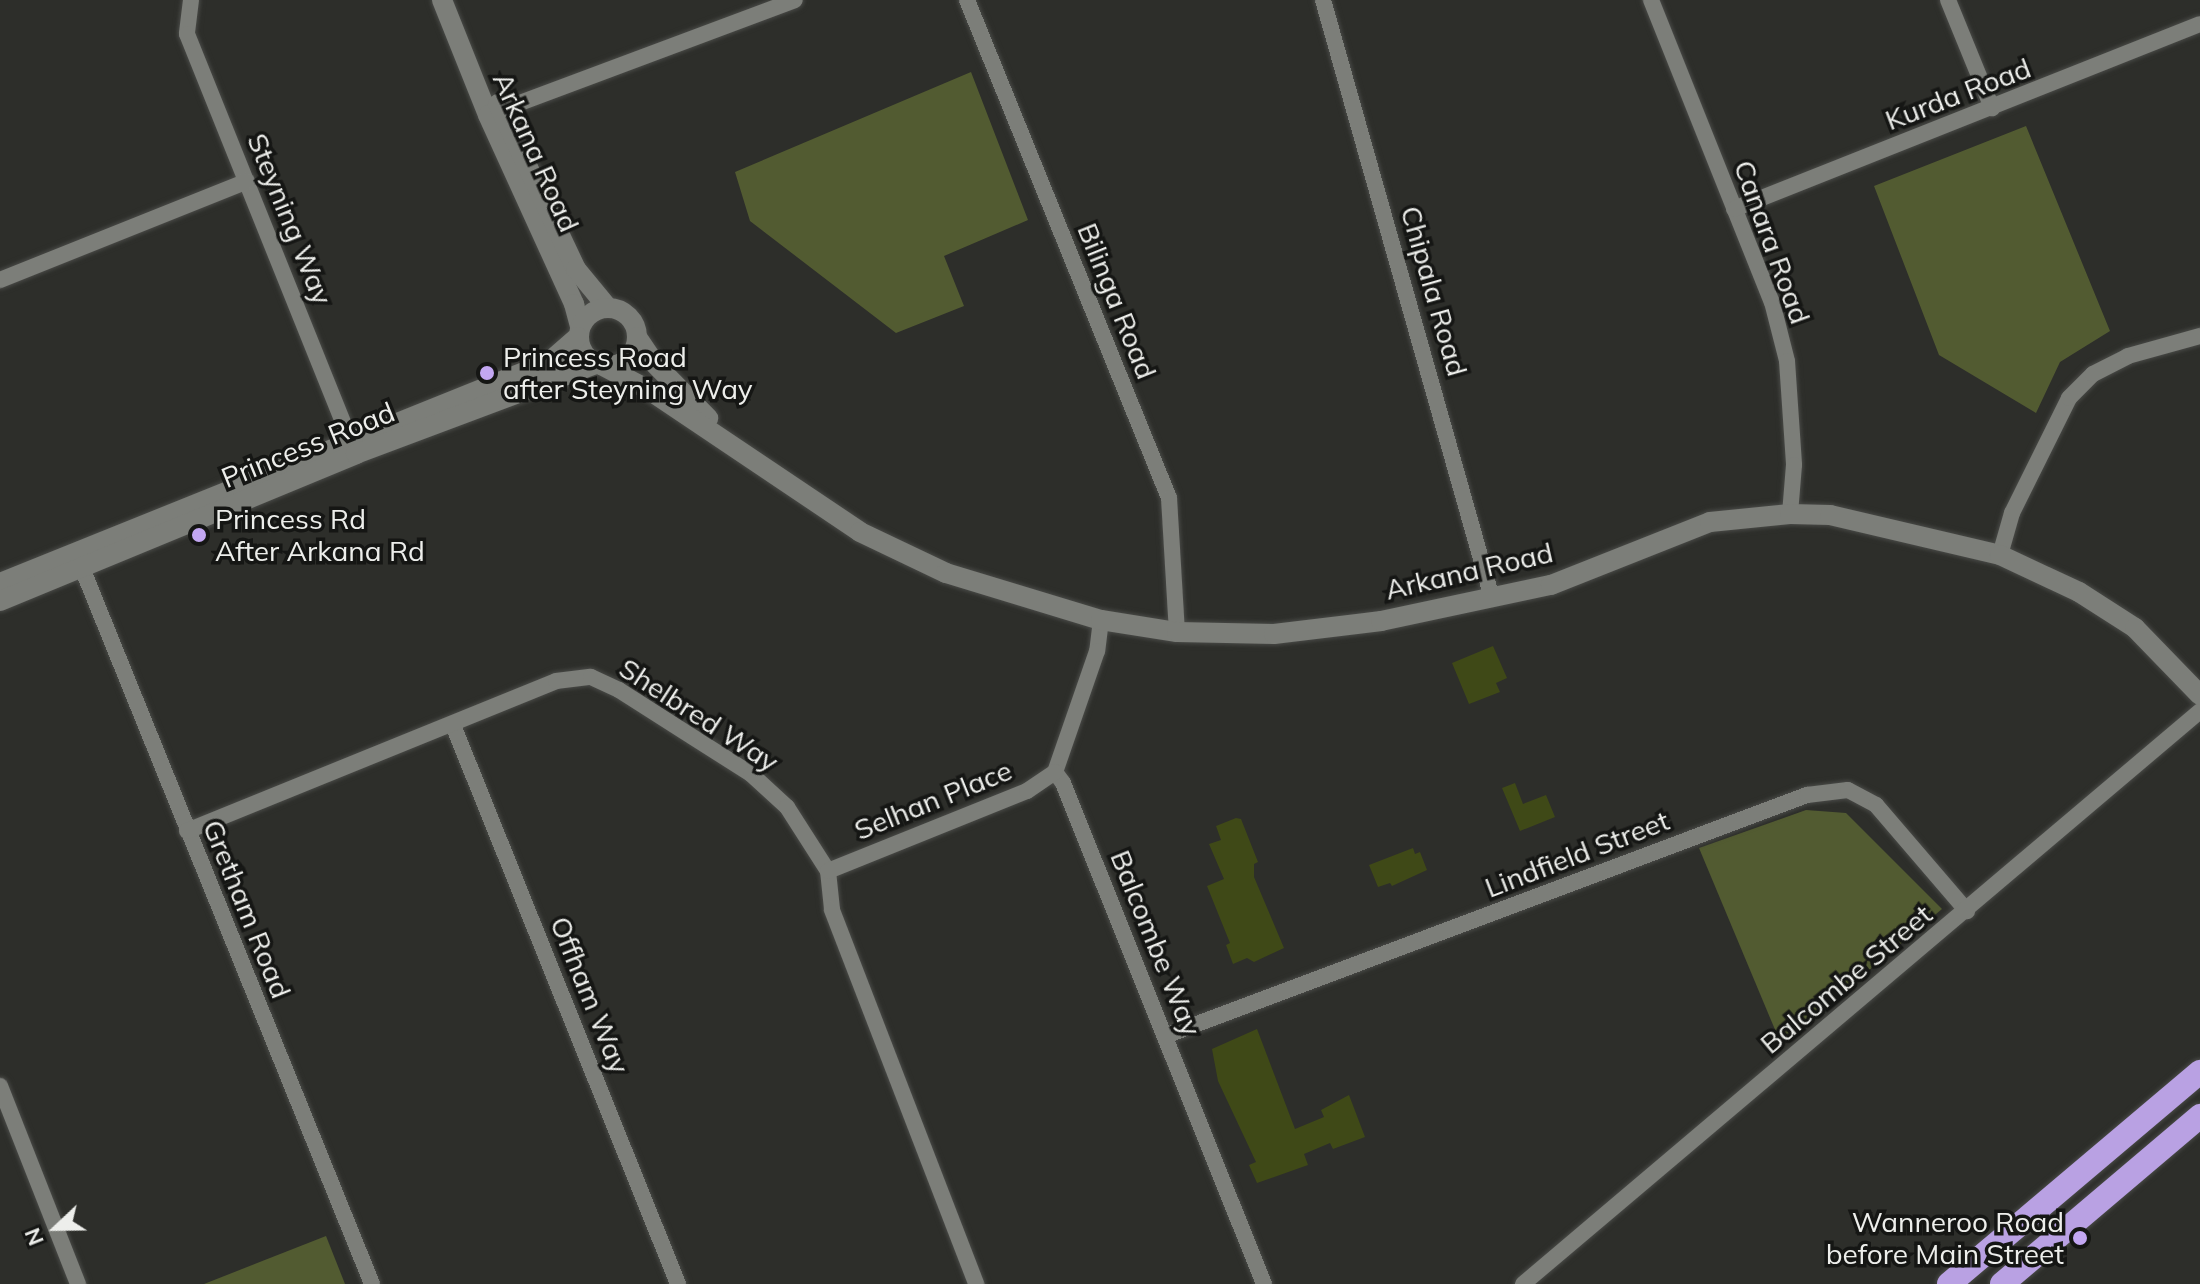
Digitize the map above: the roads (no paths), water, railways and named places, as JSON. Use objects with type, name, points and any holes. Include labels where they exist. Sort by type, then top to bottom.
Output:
[{"type":"highway","points":[[1949,1284],[2200,1072]]},
{"type":"highway","points":[[2002,1284],[2200,1116]]},
{"type":"main road","name":"Arkana Road","points":[[442,0],[494,113],[574,304],[579,332]]},
{"type":"main road","name":"Arkana Road","points":[[457,0],[494,113],[576,269],[608,308]]},
{"type":"main road","points":[[608,308],[628,316],[637,337],[627,360],[599,365],[586,357],[579,332],[586,317],[608,308]]},
{"type":"main road","name":"Princess Road","points":[[0,601],[79,561],[353,448],[549,362],[579,332]]},
{"type":"main road","name":"Arkana Road","points":[[637,337],[655,364],[733,444]]},
{"type":"main road","name":"Arkana Road","points":[[599,365],[649,390],[860,532],[946,573],[1101,620],[1177,632],[1274,634],[1381,621],[1551,585],[1710,522],[1790,514],[1830,515],[2000,555],[2079,592],[2135,628],[2200,695]]},
{"type":"main road","name":"Princess Road","points":[[353,448],[599,365]]},
{"type":"main road","name":"Princess Road","points":[[0,583],[79,561]]},
{"type":"street","name":"Steyning Way","points":[[191,0],[187,34],[353,448]]},
{"type":"street","points":[[494,113],[795,0]]},
{"type":"street","name":"Bilinga Road","points":[[967,0],[1169,498],[1177,632]]},
{"type":"street","name":"Chipala Road","points":[[1323,0],[1492,598]]},
{"type":"street","name":"Canara Road","points":[[1651,0],[1772,302],[1787,361],[1794,465],[1790,514]]},
{"type":"street","points":[[1948,0],[1992,108]]},
{"type":"street","name":"Kurda Road","points":[[1734,209],[2199,28]]},
{"type":"street","points":[[0,280],[247,181]]},
{"type":"street","points":[[2000,555],[2012,513],[2069,398],[2093,374],[2128,356],[2200,336]]},
{"type":"street","name":"Gretham Road","points":[[79,561],[372,1284]]},
{"type":"street","points":[[1055,772],[1097,651],[1101,620]]},
{"type":"street","name":"Shelbred Way","points":[[187,831],[556,681],[591,677],[619,690],[751,774],[787,807],[828,871],[832,910],[976,1284]]},
{"type":"street","name":"Balcombe Street","points":[[1523,1284],[2200,711]]},
{"type":"street","name":"Offham Way","points":[[453,725],[678,1284]]},
{"type":"street","name":"Selhan Place","points":[[828,871],[1027,791],[1055,772]]},
{"type":"street","name":"Balcombe Way","points":[[1055,772],[1264,1284]]},
{"type":"street","name":"Lindfield Street","points":[[1165,1036],[1807,795],[1848,790],[1876,805],[1967,911]]},
{"type":"street","points":[[0,1086],[78,1284]]},
{"type":"place","name":"Princess Road after Steyning Way","points":[[487,373]]},
{"type":"place","name":"Princess Rd After Arkana Rd","points":[[199,535]]},
{"type":"place","name":"Wanneroo Road before Main Street","points":[[2080,1238]]}]
